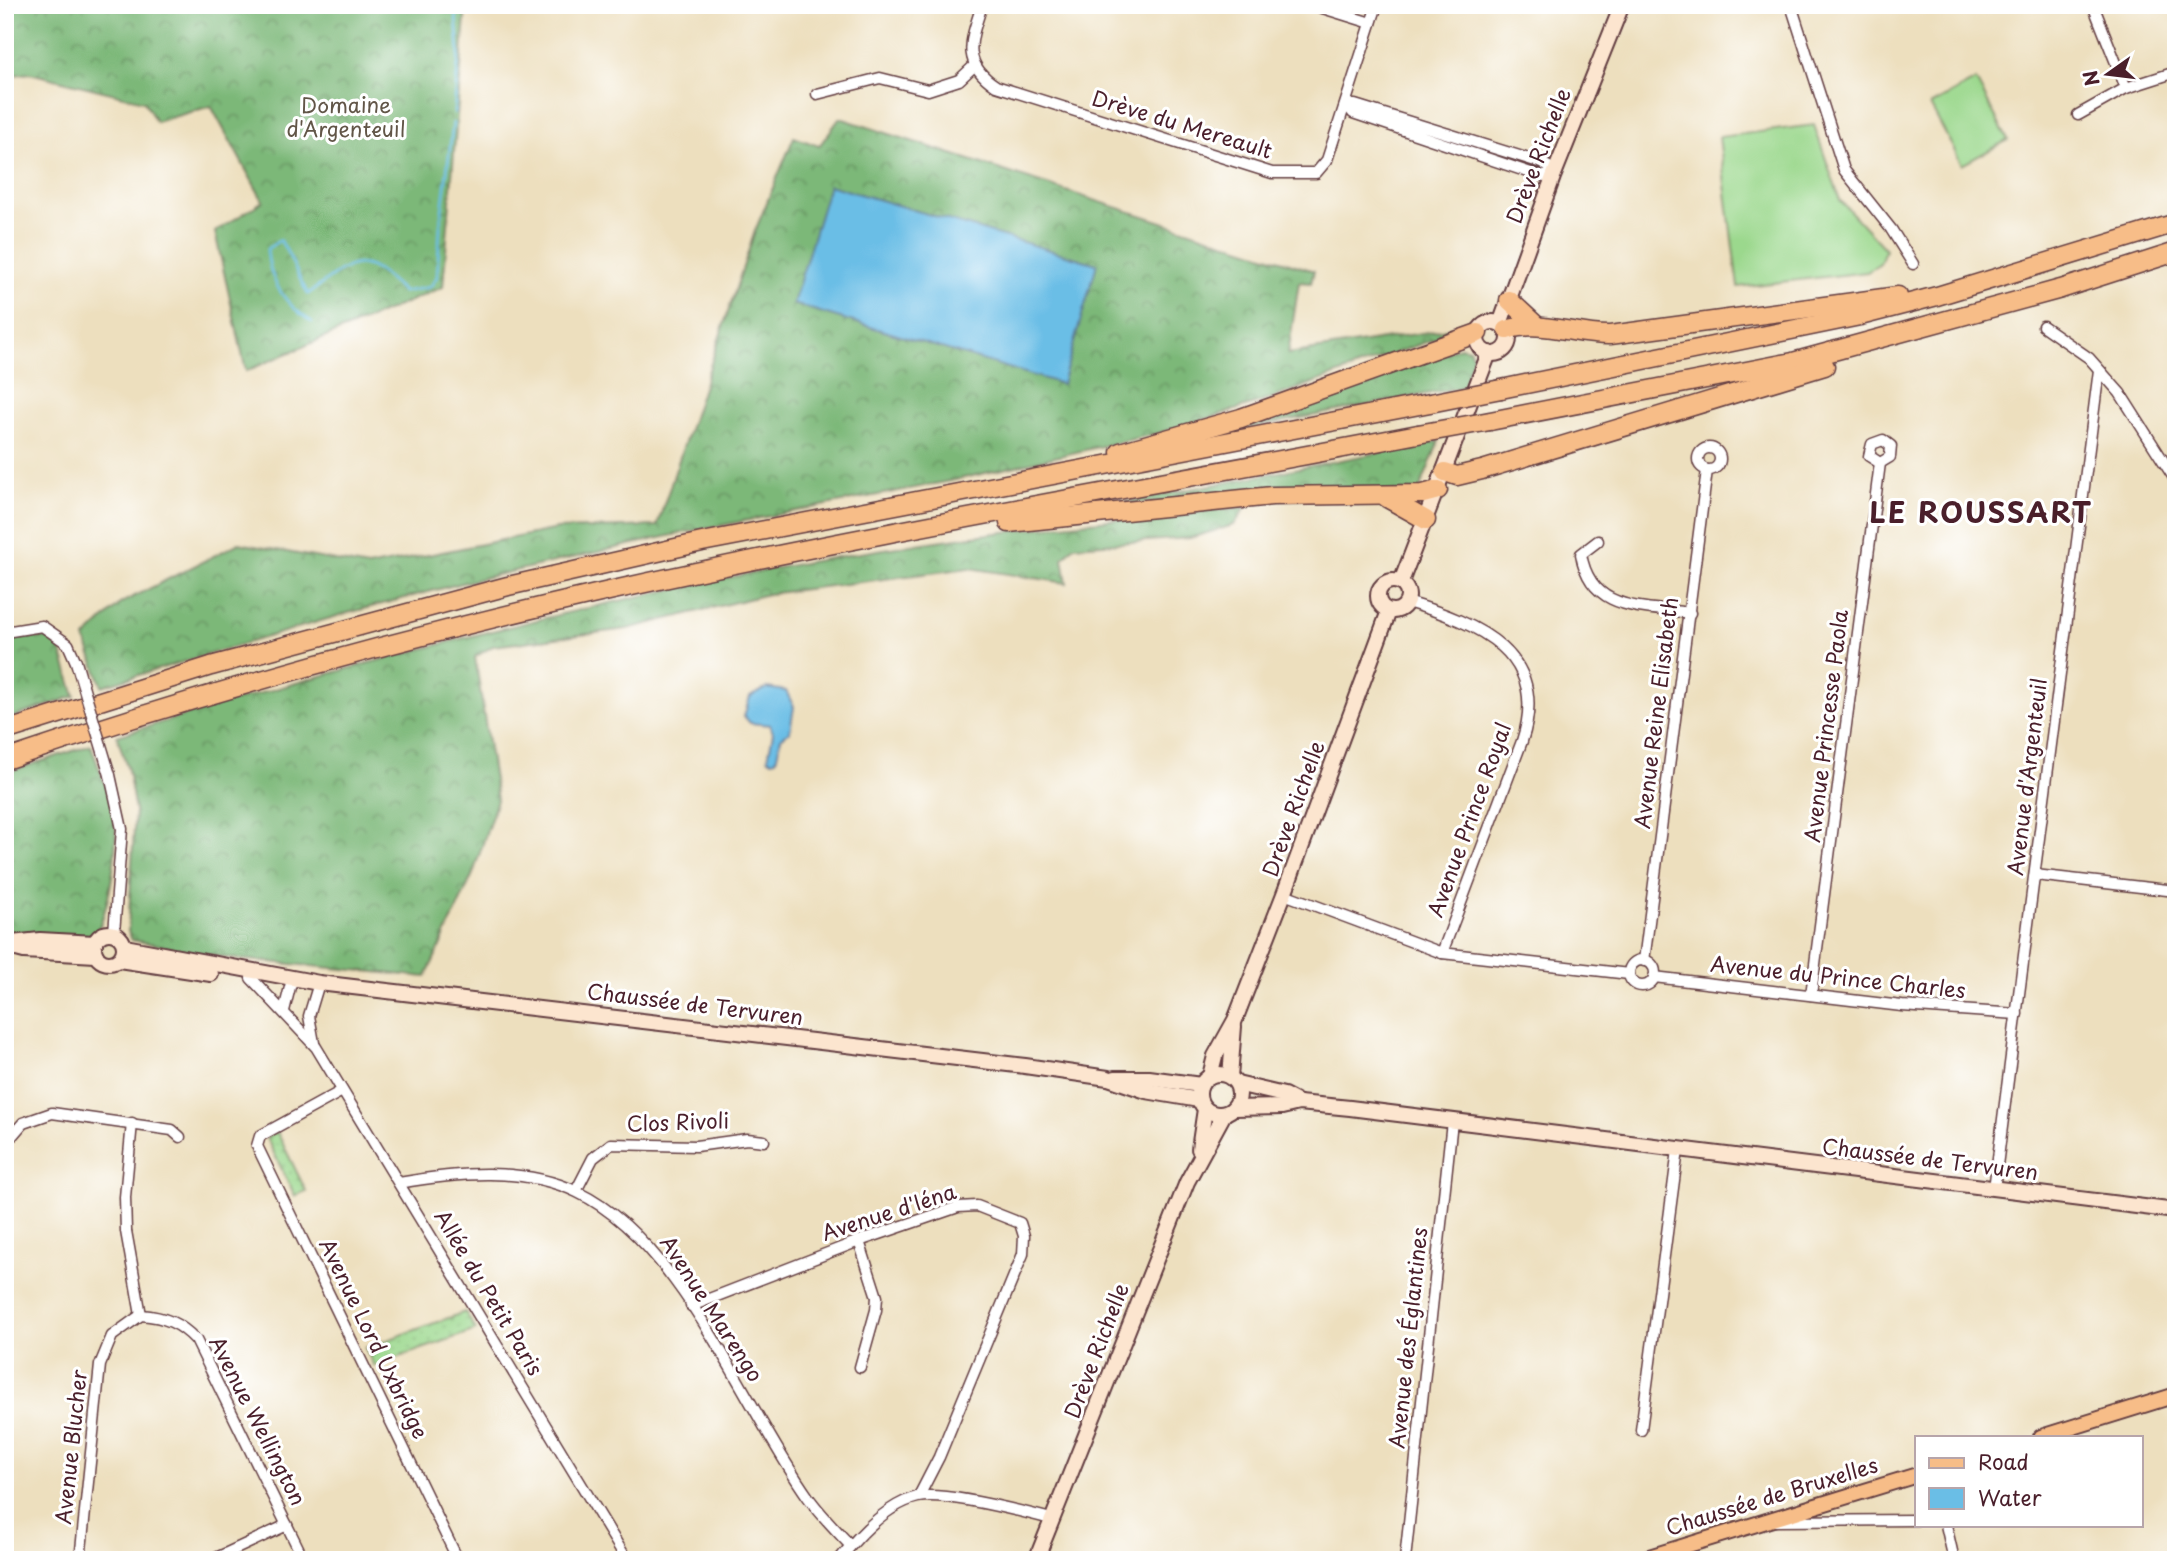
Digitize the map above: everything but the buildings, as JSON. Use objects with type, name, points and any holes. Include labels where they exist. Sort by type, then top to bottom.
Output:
[{"type":"highway","points":[[5,731],[211,666],[508,586],[702,542],[1786,334],[1937,296],[2176,223]]},
{"type":"highway","points":[[5,760],[231,688],[515,613],[709,569],[1793,362],[1881,340],[2176,252]]},
{"type":"highway","points":[[1503,327],[1536,326],[1575,334],[1610,335],[1902,295],[1937,296]]},
{"type":"highway","points":[[1509,300],[1536,326]]},
{"type":"highway","points":[[1081,470],[1110,454],[1241,418],[1478,333]]},
{"type":"highway","points":[[1445,472],[1457,476],[1482,470],[1870,352],[1881,340]]},
{"type":"highway","points":[[979,518],[1002,524],[1272,496],[1423,494],[1438,491]]},
{"type":"highway","points":[[1377,495],[1404,505],[1426,520]]},
{"type":"main road","name":"Drève Richelle","points":[[1503,327],[1509,300],[1553,177],[1622,5]]},
{"type":"main road","points":[[1487,324],[1503,327],[1508,344],[1497,354],[1489,353],[1479,346],[1478,333],[1487,324]]},
{"type":"main road","points":[[1401,582],[1489,353]]},
{"type":"main road","points":[[1390,581],[1401,582],[1406,587],[1407,602],[1397,611],[1389,611],[1380,603],[1379,592],[1390,581]]},
{"type":"main road","name":"Drève Richelle","points":[[1197,1159],[1205,1080],[1222,1040],[1235,1020],[1389,611]]},
{"type":"main road","points":[[114,933],[123,941],[122,953],[107,963],[95,949],[102,934],[114,933]]},
{"type":"main road","points":[[5,945],[24,951],[95,949]]},
{"type":"main road","name":"Chaussée de Tervuren","points":[[122,953],[251,978],[275,977]]},
{"type":"main road","name":"Chaussée de Tervuren","points":[[122,953],[183,956],[222,967],[318,983],[676,1023],[1108,1078],[1233,1080],[1283,1095],[1299,1103]]},
{"type":"main road","name":"Drève Richelle","points":[[1037,1560],[1051,1519],[1197,1159],[1239,1092],[1233,1080],[1235,1020]]},
{"type":"main road","name":"Chaussée de Tervuren","points":[[1108,1078],[1146,1091],[1229,1111],[1299,1103],[2176,1211]]},
{"type":"main road","points":[[2044,1436],[2176,1395]]},
{"type":"main road","name":"Chaussée de Bruxelles","points":[[1639,1560],[1915,1476]]},
{"type":"street","points":[[817,94],[880,78],[928,90],[959,80],[974,65],[971,42],[982,5]]},
{"type":"street","points":[[1314,5],[1371,23]]},
{"type":"street","name":"Drève du Mereault","points":[[974,65],[988,80],[1007,91],[1272,173],[1316,173],[1327,160],[1347,105],[1377,5]]},
{"type":"street","points":[[1791,5],[1844,170],[1891,229],[1913,264]]},
{"type":"street","points":[[2093,5],[2126,88]]},
{"type":"street","points":[[2078,115],[2126,88],[2176,72]]},
{"type":"street","points":[[1347,105],[1353,113],[1537,175],[1553,177]]},
{"type":"street","points":[[2043,326],[2088,358],[2120,393],[2176,481]]},
{"type":"street","name":"Avenue d'Argenteuil","points":[[1994,1188],[2099,370]]},
{"type":"street","name":"Avenue Princesse Paola","points":[[1811,995],[1880,463]]},
{"type":"street","name":"Avenue Reine Elisabeth","points":[[1644,961],[1707,470]]},
{"type":"street","points":[[1598,541],[1581,554],[1594,585],[1605,597],[1621,604],[1690,613]]},
{"type":"street","name":"Avenue Prince Royal","points":[[1407,602],[1491,635],[1517,662],[1529,695],[1528,719],[1522,741],[1442,953]]},
{"type":"street","points":[[5,632],[42,626],[68,644],[76,662],[110,775],[122,829],[114,933]]},
{"type":"street","points":[[2035,875],[2176,891]]},
{"type":"street","points":[[1284,894],[1442,953],[1629,974]]},
{"type":"street","points":[[1644,961],[1654,968],[1654,977],[1642,986],[1634,983],[1629,974],[1633,965],[1644,961]]},
{"type":"street","name":"Avenue du Prince Charles","points":[[1654,977],[1902,1006],[2017,1014]]},
{"type":"street","name":"Allée du Petit Paris","points":[[251,978],[316,1047],[627,1560]]},
{"type":"street","points":[[284,1011],[291,983],[298,980]]},
{"type":"street","name":"Allée du Petit Paris","points":[[316,1047],[309,1016],[318,983]]},
{"type":"street","name":"Avenue Lord Uxbridge","points":[[342,1091],[260,1136],[257,1146],[458,1560]]},
{"type":"street","points":[[5,1144],[23,1123],[36,1116],[52,1114],[172,1130],[180,1137]]},
{"type":"street","name":"Avenue des Églantines","points":[[1405,1560],[1452,1121]]},
{"type":"street","points":[[132,1123],[125,1197],[126,1231],[141,1315]]},
{"type":"street","name":"Clos Rivoli","points":[[576,1191],[593,1158],[611,1144],[696,1146],[747,1139],[764,1141]]},
{"type":"street","points":[[1641,1430],[1678,1150]]},
{"type":"street","name":"Avenue Marengo","points":[[399,1183],[443,1175],[513,1175],[576,1191],[618,1218],[647,1244],[691,1306],[809,1498],[850,1545]]},
{"type":"street","name":"Avenue d'Iéna","points":[[691,1306],[859,1241],[958,1207],[978,1206],[1020,1223],[1024,1236],[1023,1254],[939,1457],[919,1496]]},
{"type":"street","points":[[859,1241],[877,1297],[860,1367]]},
{"type":"street","name":"Avenue Wellington","points":[[141,1315],[169,1320],[182,1326],[196,1340],[304,1560]]},
{"type":"street","name":"Avenue Blucher","points":[[80,1560],[102,1357],[112,1336],[141,1315]]},
{"type":"street","points":[[839,1560],[850,1545],[894,1507],[919,1496],[941,1497],[1051,1519]]},
{"type":"street","points":[[1765,1521],[1915,1520]]},
{"type":"street","points":[[212,1560],[287,1525]]},
{"type":"street","points":[[1946,1526],[1954,1560]]},
{"type":"green space","name":"Domaine d'Argenteuil","points":[[5,5],[466,5],[443,287],[246,371],[215,232],[263,201],[211,106],[156,122],[144,101],[30,73],[5,76]]},
{"type":"green space","points":[[1976,80],[2008,140],[1962,165],[1930,105]]},
{"type":"green space","points":[[840,118],[1314,271],[1311,283],[1299,282],[1288,354],[1473,325],[1258,403],[1159,433],[955,480],[682,533],[470,581],[344,614],[102,686],[85,638],[121,603],[239,543],[368,567],[557,529],[657,526],[755,231],[794,137],[819,146]]},
{"type":"green space","points":[[1814,125],[1840,200],[1885,249],[1880,264],[1867,272],[1738,287],[1719,137]]},
{"type":"green space","points":[[1460,347],[1469,349],[1473,356],[1463,387],[1186,440]]},
{"type":"green space","points":[[1439,441],[1419,491],[1114,504]]},
{"type":"green space","points":[[1246,507],[1234,525],[1190,538],[1074,546],[1063,558],[1067,583],[969,568],[768,594],[627,629],[493,646],[475,657],[497,800],[473,874],[426,977],[228,958],[132,940],[128,931],[135,811],[128,770],[117,736],[399,655],[589,607],[685,586],[781,567],[970,536]]},
{"type":"green space","points":[[5,637],[48,638],[60,648],[75,696],[5,720]]},
{"type":"green space","points":[[91,745],[113,807],[116,837],[113,873],[95,937],[79,940],[5,931],[5,773]]},
{"type":"green space","points":[[277,1132],[306,1191],[295,1196],[266,1137]]},
{"type":"green space","points":[[465,1312],[476,1330],[374,1366],[365,1348]]},
{"type":"water","points":[[829,185],[1097,264],[1062,384],[793,304]]},
{"type":"water","points":[[767,688],[786,691],[794,707],[790,731],[781,738],[776,760],[772,761],[768,758],[773,733],[770,725],[750,723],[744,716],[750,697]]},
{"type":"waterway","points":[[454,113],[459,52],[455,5]]},
{"type":"waterway","points":[[312,322],[294,308],[280,291],[271,272],[267,249],[280,240],[308,294],[335,274],[356,264],[376,269],[403,292],[430,287],[437,277],[440,227],[453,123]]},
{"type":"district","name":"LE ROUSSART","points":[[1981,513]]}]
